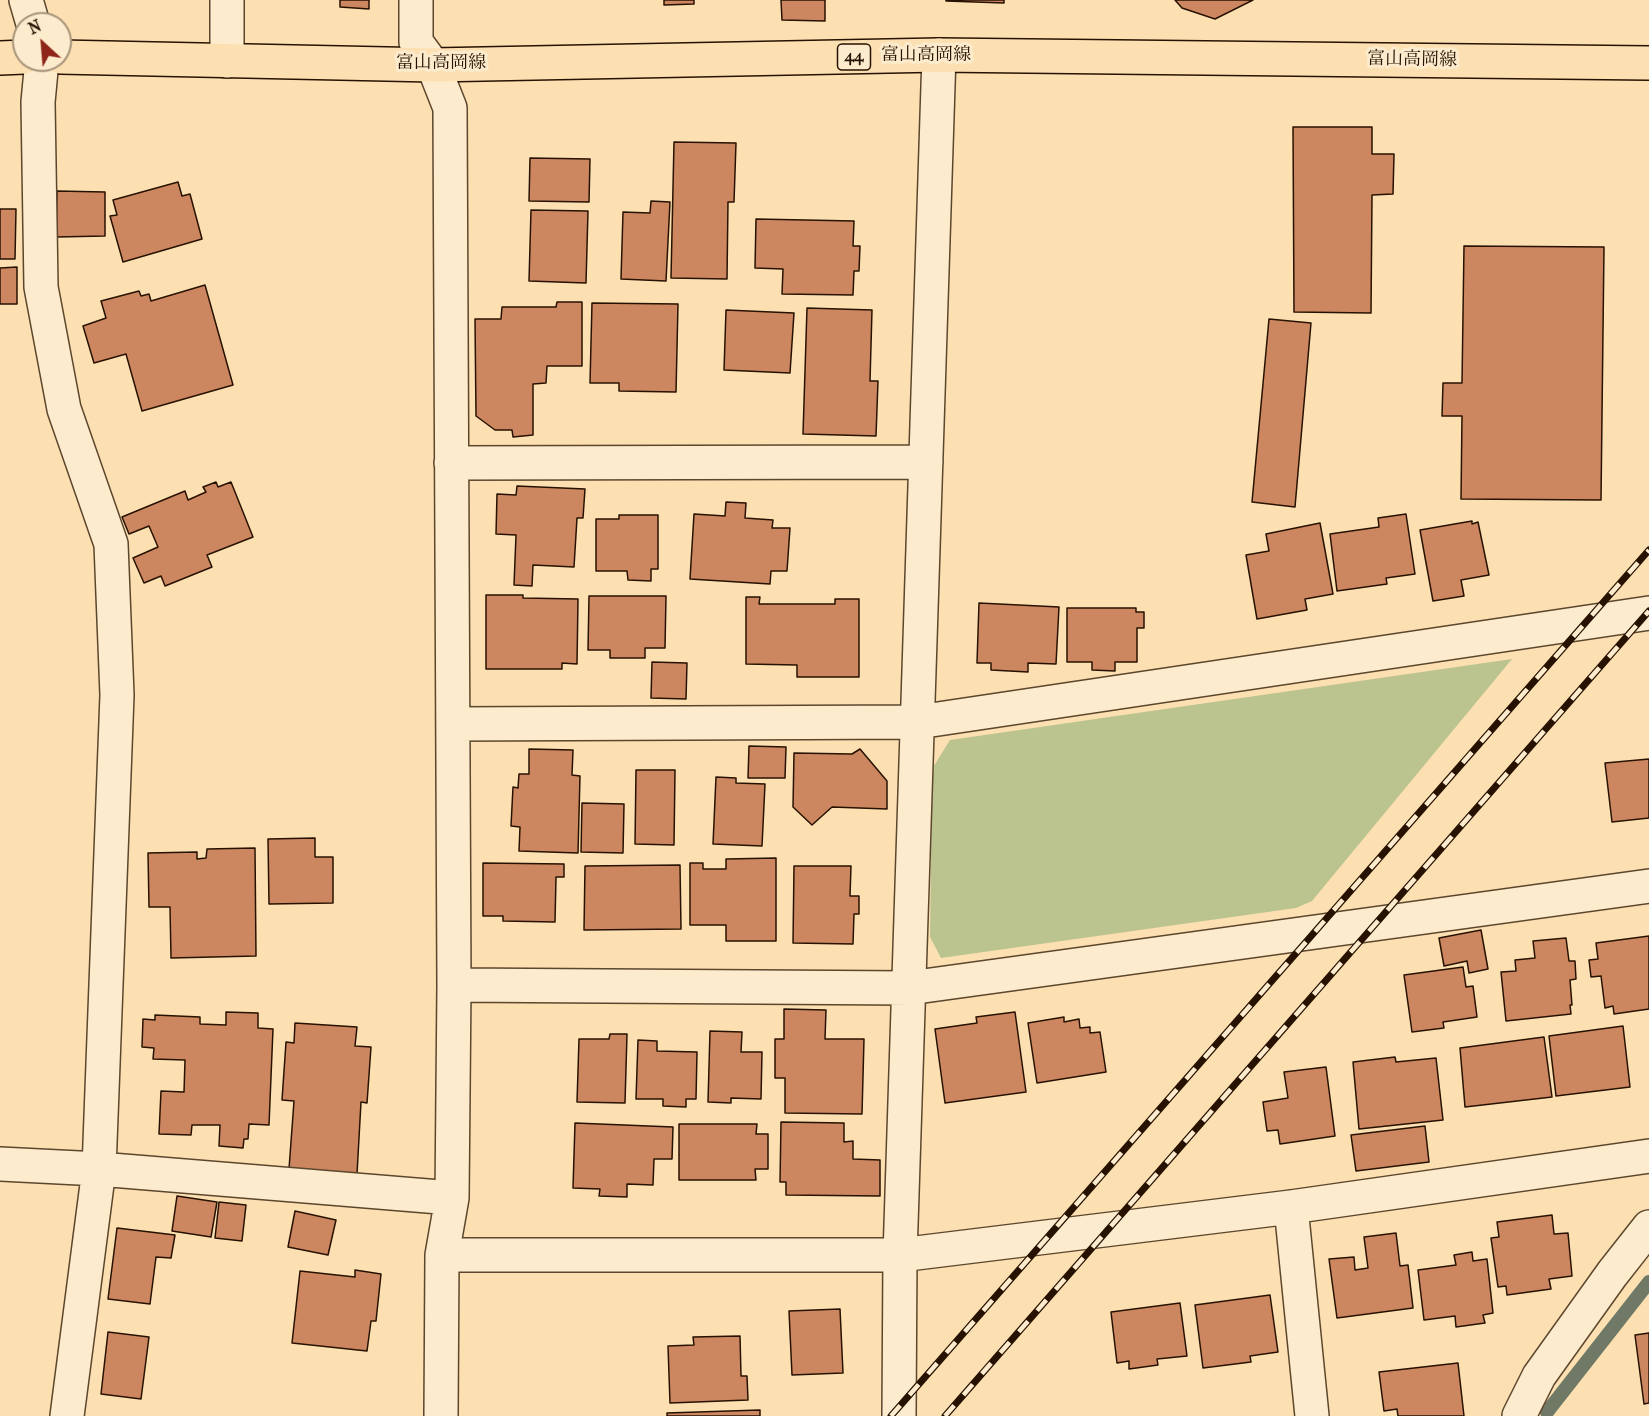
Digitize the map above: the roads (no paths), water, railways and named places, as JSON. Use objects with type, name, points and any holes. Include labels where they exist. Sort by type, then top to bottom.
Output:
[{"type":"main road","name":"富山高岡線","points":[[72,57],[433,65],[939,55],[1649,63]]},
{"type":"street","points":[[227,0],[227,61]]},
{"type":"street","points":[[416,0],[416,42],[433,65],[450,108],[454,986],[452,1198],[442,1255],[441,1416]]},
{"type":"street","points":[[899,1416],[900,1255],[939,55]]},
{"type":"street","points":[[41,72],[38,102],[41,287],[64,409],[111,544],[117,694],[99,1169],[67,1416]]},
{"type":"street","points":[[451,463],[926,462]]},
{"type":"street","points":[[453,724],[918,722],[1649,613]]},
{"type":"street","points":[[454,986],[909,988],[1649,886]]},
{"type":"street","points":[[442,1255],[900,1255],[1291,1207],[1649,1156]]},
{"type":"street","points":[[0,1164],[99,1169],[452,1198]]},
{"type":"street","points":[[1291,1207],[1312,1416]]},
{"type":"street","points":[[1520,1416],[1539,1376],[1612,1274],[1649,1227]]},
{"type":"waterway","points":[[1547,1412],[1649,1282]]},
{"type":"railway","points":[[891,1416],[1649,550]]},
{"type":"railway","points":[[945,1416],[1649,611]]}]
